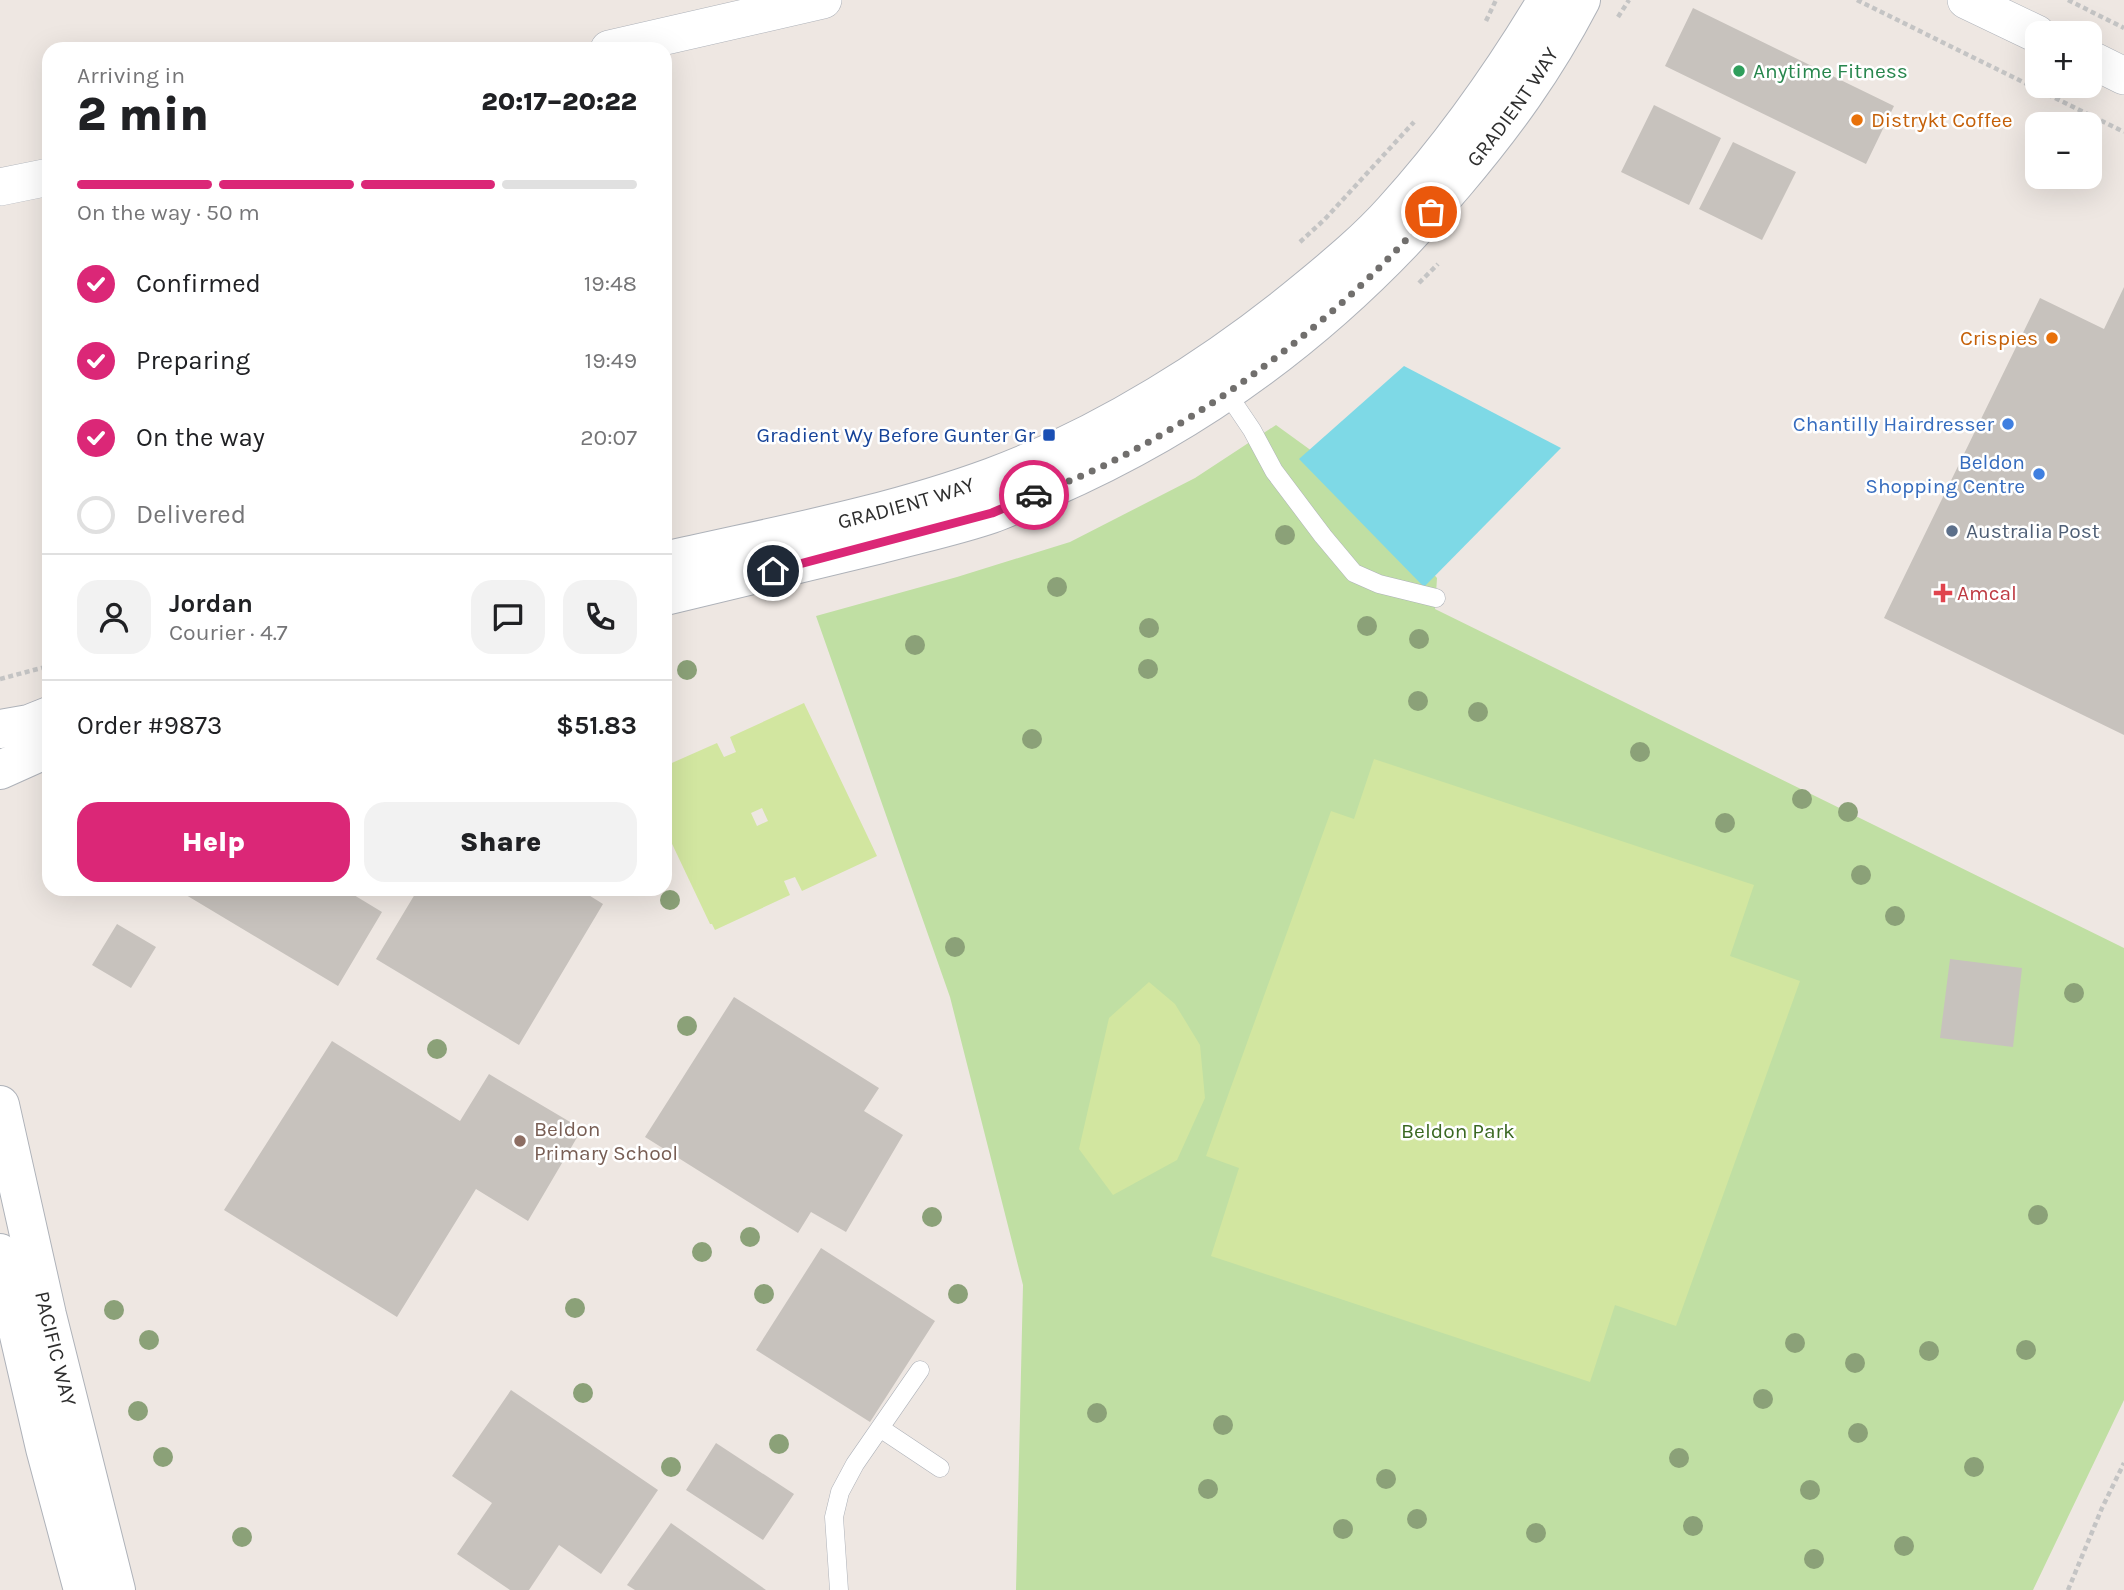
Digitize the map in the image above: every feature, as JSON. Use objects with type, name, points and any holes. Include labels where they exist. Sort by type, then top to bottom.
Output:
[{"type":"street","points":[[640,42],[823,0]]},
{"type":"street","name":"GRADIENT WAY","points":[[672,559],[880,512],[994,477],[1060,448],[1156,398],[1268,322],[1336,265],[1392,212],[1466,123],[1516,53],[1546,0]]},
{"type":"street","name":"GRADIENT WAY","points":[[672,594],[800,565],[992,513],[1103,466],[1172,428],[1227,393],[1305,334],[1366,280],[1416,230],[1493,138],[1530,88],[1581,0]]},
{"type":"street","points":[[1966,0],[2025,28]]},
{"type":"street","points":[[2102,65],[2124,76]]},
{"type":"street","points":[[0,187],[42,178]]},
{"type":"street","points":[[0,729],[42,719]]},
{"type":"street","points":[[0,770],[42,751]]},
{"type":"street","name":"PACIFIC WAY","points":[[0,1105],[44,1301],[116,1590]]},
{"type":"street","name":"PACIFIC WAY","points":[[0,1253],[45,1448],[83,1590]]},
{"type":"lane","points":[[1227,393],[1274,471],[1354,573],[1379,584],[1436,598]]},
{"type":"lane","points":[[839,1590],[834,1517],[840,1492],[855,1464],[920,1370]]},
{"type":"lane","points":[[880,1428],[940,1468]]},
{"type":"path","points":[[1485,22],[1496,0]]},
{"type":"path","points":[[1857,0],[2124,132]]},
{"type":"path","points":[[2068,0],[2124,28]]},
{"type":"path","points":[[1298,243],[1325,219],[1421,114]]},
{"type":"path","points":[[0,679],[42,668]]},
{"type":"path","points":[[2068,1590],[2102,1508],[2124,1464]]},
{"type":"green space","name":"Beldon Park","points":[[1276,425],[1345,475],[1437,578],[1435,609],[2124,948],[2124,1400],[2033,1590],[1016,1590],[1023,1285],[950,997],[816,616],[1070,542],[1195,478]]},
{"type":"green space","points":[[804,703],[877,856],[802,891],[795,877],[784,881],[790,895],[715,930],[672,844],[672,763],[717,743],[724,757],[736,752],[730,737]],"holes":[[[762,808],[768,821],[757,826],[751,813]]]},
{"type":"green space","points":[[1374,759],[1754,885],[1730,956],[1800,981],[1676,1326],[1615,1305],[1590,1382],[1211,1256],[1239,1168],[1206,1156],[1331,811],[1354,819]]},
{"type":"green space","points":[[1149,982],[1175,1004],[1200,1045],[1205,1098],[1177,1160],[1113,1195],[1079,1149],[1109,1018]]},
{"type":"water","points":[[1404,366],[1561,448],[1424,587],[1299,459]]},
{"type":"building","points":[[1693,8],[1894,106],[1866,164],[1665,66]]},
{"type":"building","points":[[1654,105],[1721,138],[1689,205],[1621,172]]},
{"type":"building","points":[[1733,142],[1796,172],[1762,240],[1699,209]]},
{"type":"building","name":"Beldon Shopping Centre","points":[[2124,287],[2124,735],[1884,618],[2040,298],[2104,329]]},
{"type":"building","points":[[188,896],[356,896],[382,912],[338,986]]},
{"type":"building","points":[[414,896],[590,896],[603,904],[519,1045],[376,959]]},
{"type":"building","points":[[117,924],[156,947],[131,988],[92,965]]},
{"type":"building","points":[[1950,959],[2022,968],[2013,1047],[1940,1038]]},
{"type":"building","points":[[734,997],[879,1088],[864,1111],[903,1135],[846,1232],[811,1212],[798,1233],[645,1137]]},
{"type":"building","points":[[332,1041],[460,1121],[489,1074],[582,1129],[528,1221],[476,1189],[397,1317],[224,1210]]},
{"type":"building","points":[[821,1248],[935,1321],[870,1422],[756,1350]]},
{"type":"building","points":[[511,1390],[658,1490],[601,1574],[559,1545],[529,1590],[510,1590],[457,1554],[492,1503],[452,1476]]},
{"type":"building","points":[[716,1443],[794,1494],[763,1540],[686,1490]]},
{"type":"building","points":[[671,1523],[766,1590],[635,1590],[627,1585]]},
{"type":"way so far","points":[[1034,495],[1103,466],[1172,428],[1227,393],[1305,334],[1366,280],[1431,212]]},
{"type":"place","name":"Anytime Fitness","points":[[1739,71]]},
{"type":"place","name":"Distrykt Coffee","points":[[1857,120]]},
{"type":"place","name":"Crispies","points":[[2052,338]]},
{"type":"place","name":"Chantilly Hairdresser","points":[[2008,424]]},
{"type":"place","name":"Gradient Wy Before Gunter Gr","points":[[1049,435]]},
{"type":"place","name":"Beldon Shopping Centre","points":[[2039,474]]},
{"type":"place","name":"Australia Post","points":[[1952,531]]},
{"type":"place","name":"Amcal","points":[[1943,593]]},
{"type":"place","name":"Beldon Primary School","points":[[520,1141]]},
{"type":"route","points":[[773,571],[992,513],[1034,495]]}]
